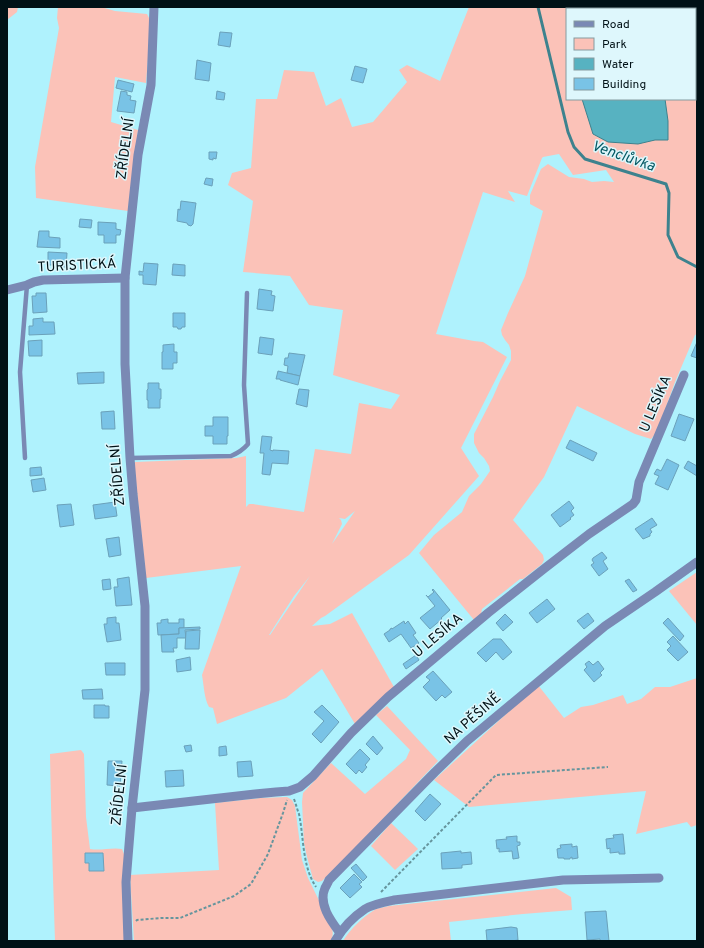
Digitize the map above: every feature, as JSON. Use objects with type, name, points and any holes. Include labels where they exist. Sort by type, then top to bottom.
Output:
[{"type":"street","name":"ZŘÍDELNÍ","points":[[128,936],[126,882],[132,808],[146,690],[145,614],[130,458],[124,364],[126,278],[138,156],[151,85],[154,7]]},
{"type":"street","name":"TURISTICKÁ","points":[[7,290],[43,280],[126,278]]},
{"type":"street","name":"U LESÍKA","points":[[132,808],[290,790],[300,787],[313,776],[352,733],[388,697],[494,609],[589,534],[633,504],[636,500],[639,482],[684,375]]},
{"type":"street","name":"NA PĚŠINĚ","points":[[323,898],[324,889],[330,880],[434,772],[605,626],[697,562]]},
{"type":"street","points":[[335,941],[352,920],[365,909],[379,903],[394,900],[563,880],[659,878]]},
{"type":"street","points":[[323,898],[324,906],[340,933]]},
{"type":"lane","points":[[25,458],[20,372],[27,285]]},
{"type":"lane","points":[[130,458],[231,456],[240,452],[248,444],[244,385],[248,292]]},
{"type":"path","points":[[382,892],[496,775],[608,767]]},
{"type":"path","points":[[290,790],[298,814],[307,866],[313,884],[323,898]]},
{"type":"path","points":[[128,936],[130,926],[137,920],[180,918],[234,896],[251,884],[268,854],[290,790]]},
{"type":"green space","points":[[7,7],[18,7],[17,12],[7,20]]},
{"type":"green space","points":[[58,7],[101,7],[115,11],[147,14],[151,22],[146,83],[115,77],[111,122],[138,130],[128,211],[36,198],[35,167],[59,28],[57,18]]},
{"type":"green space","points":[[469,7],[697,7],[697,334],[695,335],[675,382],[657,432],[651,439],[635,434],[577,406],[544,477],[513,520],[543,555],[544,560],[542,564],[482,609],[481,614],[474,620],[419,553],[434,535],[462,512],[469,496],[481,484],[490,471],[489,466],[479,453],[474,443],[474,434],[511,360],[509,345],[502,335],[501,330],[525,276],[543,211],[530,204],[530,195],[541,169],[548,164],[569,177],[584,179],[592,182],[614,182],[606,170],[573,175],[559,154],[542,158],[527,196],[508,191],[515,202],[483,192],[436,334],[483,342],[507,357],[461,448],[479,476],[409,555],[312,626],[330,624],[352,613],[394,687],[355,724],[322,669],[286,698],[217,724],[213,708],[209,707],[206,700],[202,675],[241,566],[146,578],[134,463],[236,458],[246,456],[246,507],[249,504],[253,504],[304,512],[315,449],[351,454],[359,403],[391,409],[400,395],[333,375],[343,310],[309,305],[290,276],[243,272],[253,201],[228,185],[232,173],[251,168],[256,99],[277,99],[284,70],[314,72],[326,106],[341,98],[352,127],[373,122],[407,82],[399,70],[407,65],[440,81]],"holes":[[[355,511],[332,544],[342,524],[339,518],[345,519]],[[310,576],[270,635],[269,635],[294,596]]]},
{"type":"green space","points":[[697,572],[697,625],[669,591]]},
{"type":"green space","points":[[697,678],[697,825],[691,827],[687,822],[636,834],[646,791],[469,807],[434,780],[538,685],[564,718],[581,707],[593,705],[623,695],[627,704],[641,699],[655,687],[670,687]]},
{"type":"green space","points":[[387,706],[438,761],[363,840],[322,881],[318,882],[313,879],[304,843],[303,793],[331,763],[365,794],[406,759],[410,750],[376,715]]},
{"type":"green space","points":[[81,750],[84,754],[86,817],[90,849],[122,849],[124,854],[124,941],[55,941],[50,754]]},
{"type":"green space","points":[[287,797],[292,800],[295,806],[302,860],[308,878],[332,927],[333,935],[330,941],[134,941],[130,875],[219,870],[215,803],[260,798]]},
{"type":"green space","points":[[391,823],[418,849],[395,870],[371,846]]},
{"type":"green space","points":[[556,888],[571,897],[572,910],[449,922],[451,941],[343,941],[358,923],[376,909],[389,906]]},
{"type":"water","points":[[582,100],[665,100],[668,121],[668,140],[655,140],[638,144],[608,142],[593,134]]},
{"type":"building","points":[[220,32],[232,33],[230,47],[218,45]]},
{"type":"building","points":[[197,60],[211,63],[209,81],[195,79]]},
{"type":"building","points":[[355,66],[367,69],[363,83],[351,80]]},
{"type":"building","points":[[118,80],[134,84],[132,92],[116,88]]},
{"type":"building","points":[[121,91],[127,92],[127,95],[131,96],[130,100],[136,101],[134,113],[117,111]]},
{"type":"building","points":[[217,91],[225,93],[224,100],[216,99]]},
{"type":"building","points":[[209,152],[217,152],[216,159],[209,159]]},
{"type":"building","points":[[206,178],[213,179],[212,186],[204,184]]},
{"type":"building","points":[[181,201],[196,203],[193,224],[191,226],[187,223],[177,221],[178,209],[180,210]]},
{"type":"building","points":[[80,219],[92,220],[91,228],[79,227]]},
{"type":"building","points":[[98,222],[116,223],[116,229],[121,230],[120,235],[116,235],[116,243],[104,243],[104,235],[98,235]]},
{"type":"building","points":[[39,231],[49,231],[49,237],[60,238],[60,248],[37,247]]},
{"type":"building","points":[[48,252],[67,253],[66,267],[61,267],[61,265],[48,265]]},
{"type":"building","points":[[144,263],[158,264],[156,285],[143,284],[143,275],[139,275],[139,271],[143,272]]},
{"type":"building","points":[[173,264],[185,265],[185,276],[172,275]]},
{"type":"building","points":[[259,289],[272,291],[271,295],[275,296],[273,311],[257,309]]},
{"type":"building","points":[[36,293],[46,293],[47,312],[33,313],[32,296],[36,296]]},
{"type":"building","points":[[173,313],[185,313],[185,327],[178,329],[177,327],[173,327]]},
{"type":"building","points":[[43,318],[43,322],[54,322],[55,334],[29,335],[29,326],[33,326],[33,319]]},
{"type":"building","points":[[260,337],[274,339],[272,355],[258,353]]},
{"type":"building","points":[[42,340],[42,356],[29,356],[28,341]]},
{"type":"building","points":[[697,342],[697,358],[691,356]]},
{"type":"building","points":[[174,344],[174,352],[177,352],[177,363],[173,363],[173,369],[162,369],[163,345]]},
{"type":"building","points":[[289,353],[305,355],[300,376],[287,373],[288,366],[284,365],[285,358],[288,358]]},
{"type":"building","points":[[278,371],[300,376],[298,385],[276,379]]},
{"type":"building","points":[[104,372],[104,383],[78,384],[77,373]]},
{"type":"building","points":[[148,383],[159,383],[159,389],[161,389],[160,408],[148,408]]},
{"type":"building","points":[[299,389],[309,390],[307,407],[296,404]]},
{"type":"building","points":[[114,411],[115,429],[102,429],[101,412]]},
{"type":"building","points":[[679,414],[694,419],[685,441],[671,436]]},
{"type":"building","points":[[213,417],[228,417],[227,444],[213,444],[213,436],[205,436],[205,426],[213,426]]},
{"type":"building","points":[[262,436],[272,437],[270,450],[289,451],[288,464],[272,463],[270,475],[262,474],[264,453],[260,453]]},
{"type":"building","points":[[570,440],[597,453],[593,461],[566,448]]},
{"type":"building","points":[[667,459],[679,465],[668,490],[655,484],[659,476],[654,474],[657,469],[661,471]]},
{"type":"building","points":[[688,461],[697,466],[697,476],[684,468]]},
{"type":"building","points":[[41,467],[42,475],[30,476],[30,468]]},
{"type":"building","points":[[44,478],[46,490],[33,492],[31,480]]},
{"type":"building","points":[[569,501],[574,508],[571,511],[574,515],[560,527],[551,515]]},
{"type":"building","points":[[115,502],[117,516],[95,519],[93,505]]},
{"type":"building","points":[[71,504],[74,525],[60,527],[57,505]]},
{"type":"building","points":[[652,518],[657,525],[650,529],[652,532],[650,536],[643,539],[635,529]]},
{"type":"building","points":[[119,537],[121,555],[109,557],[106,539]]},
{"type":"building","points":[[602,552],[607,558],[603,561],[608,569],[599,576],[591,565],[594,563],[592,560],[593,558]]},
{"type":"building","points":[[129,577],[132,605],[116,606],[114,587],[118,587],[117,579]]},
{"type":"building","points":[[110,579],[111,589],[103,590],[102,580]]},
{"type":"building","points":[[629,579],[637,590],[633,592],[625,581]]},
{"type":"building","points":[[433,589],[450,610],[430,629],[420,618],[435,606],[426,595],[428,597],[434,592],[432,590]]},
{"type":"building","points":[[547,599],[555,609],[537,623],[529,613]]},
{"type":"building","points":[[588,613],[594,621],[584,629],[577,621]]},
{"type":"building","points":[[505,614],[513,622],[503,631],[496,623]]},
{"type":"building","points":[[116,617],[116,623],[119,623],[121,640],[107,642],[104,624],[107,624],[107,618]]},
{"type":"building","points":[[668,618],[684,636],[680,641],[663,623]]},
{"type":"building","points":[[168,619],[168,623],[179,623],[179,619],[184,619],[184,628],[179,628],[179,634],[158,635],[157,623],[161,623],[161,620]]},
{"type":"building","points":[[404,621],[405,624],[408,621],[416,633],[413,635],[419,643],[411,648],[401,634],[389,642],[384,634]]},
{"type":"building","points":[[200,627],[200,629],[185,630],[186,638],[177,638],[177,648],[173,648],[174,652],[162,652],[161,635],[179,634],[179,628]]},
{"type":"building","points":[[200,630],[199,649],[185,649],[186,631]]},
{"type":"building","points":[[673,636],[688,652],[678,661],[667,650],[671,646],[667,642]]},
{"type":"building","points":[[493,639],[501,639],[512,652],[503,660],[496,652],[486,662],[477,653]]},
{"type":"building","points":[[416,655],[419,660],[406,669],[403,664]]},
{"type":"building","points":[[190,657],[191,670],[177,672],[176,660]]},
{"type":"building","points":[[589,661],[593,665],[598,661],[604,669],[600,673],[602,675],[594,682],[584,670],[587,667],[585,664]]},
{"type":"building","points":[[105,663],[125,663],[125,675],[106,675]]},
{"type":"building","points":[[433,671],[452,692],[445,698],[442,695],[436,701],[423,687],[430,680],[426,677]]},
{"type":"building","points":[[102,689],[103,699],[83,699],[82,690]]},
{"type":"building","points":[[94,705],[109,706],[109,718],[94,718]]},
{"type":"building","points":[[322,705],[339,722],[321,743],[312,734],[324,721],[314,712]]},
{"type":"building","points":[[373,736],[383,748],[377,755],[366,744]]},
{"type":"building","points":[[191,745],[192,751],[186,752],[184,746]]},
{"type":"building","points":[[226,746],[227,755],[219,756],[219,747]]},
{"type":"building","points":[[360,749],[370,759],[365,765],[367,767],[362,773],[359,770],[356,774],[346,764]]},
{"type":"building","points":[[108,761],[122,761],[120,786],[107,785]]},
{"type":"building","points":[[251,761],[253,776],[238,777],[237,762]]},
{"type":"building","points":[[183,770],[184,786],[166,787],[165,771]]},
{"type":"building","points":[[430,794],[441,804],[425,821],[415,811]]},
{"type":"building","points":[[623,834],[625,854],[619,854],[619,852],[610,853],[610,848],[607,849],[606,839],[614,838],[613,835]]},
{"type":"building","points":[[517,836],[517,842],[520,842],[520,845],[517,846],[519,858],[513,859],[512,851],[499,852],[499,848],[497,849],[496,840]]},
{"type":"building","points":[[572,844],[572,847],[577,846],[578,858],[558,858],[557,849],[561,848],[560,845]]},
{"type":"building","points":[[461,851],[461,853],[471,852],[472,864],[462,865],[462,868],[442,869],[441,853]]},
{"type":"building","points":[[85,853],[103,853],[104,871],[89,871],[89,863],[85,863]]},
{"type":"building","points":[[356,864],[367,877],[363,881],[351,868]]},
{"type":"building","points":[[354,874],[362,882],[359,884],[362,887],[350,898],[340,888]]},
{"type":"building","points":[[606,911],[609,941],[600,941],[600,939],[587,940],[585,912]]},
{"type":"building","points":[[511,927],[517,928],[518,940],[487,941],[486,930]]},
{"type":"waterway","name":"Venclůvka","points":[[538,7],[568,132],[574,147],[585,159],[666,184],[669,193],[668,235],[678,257],[697,267]]}]
